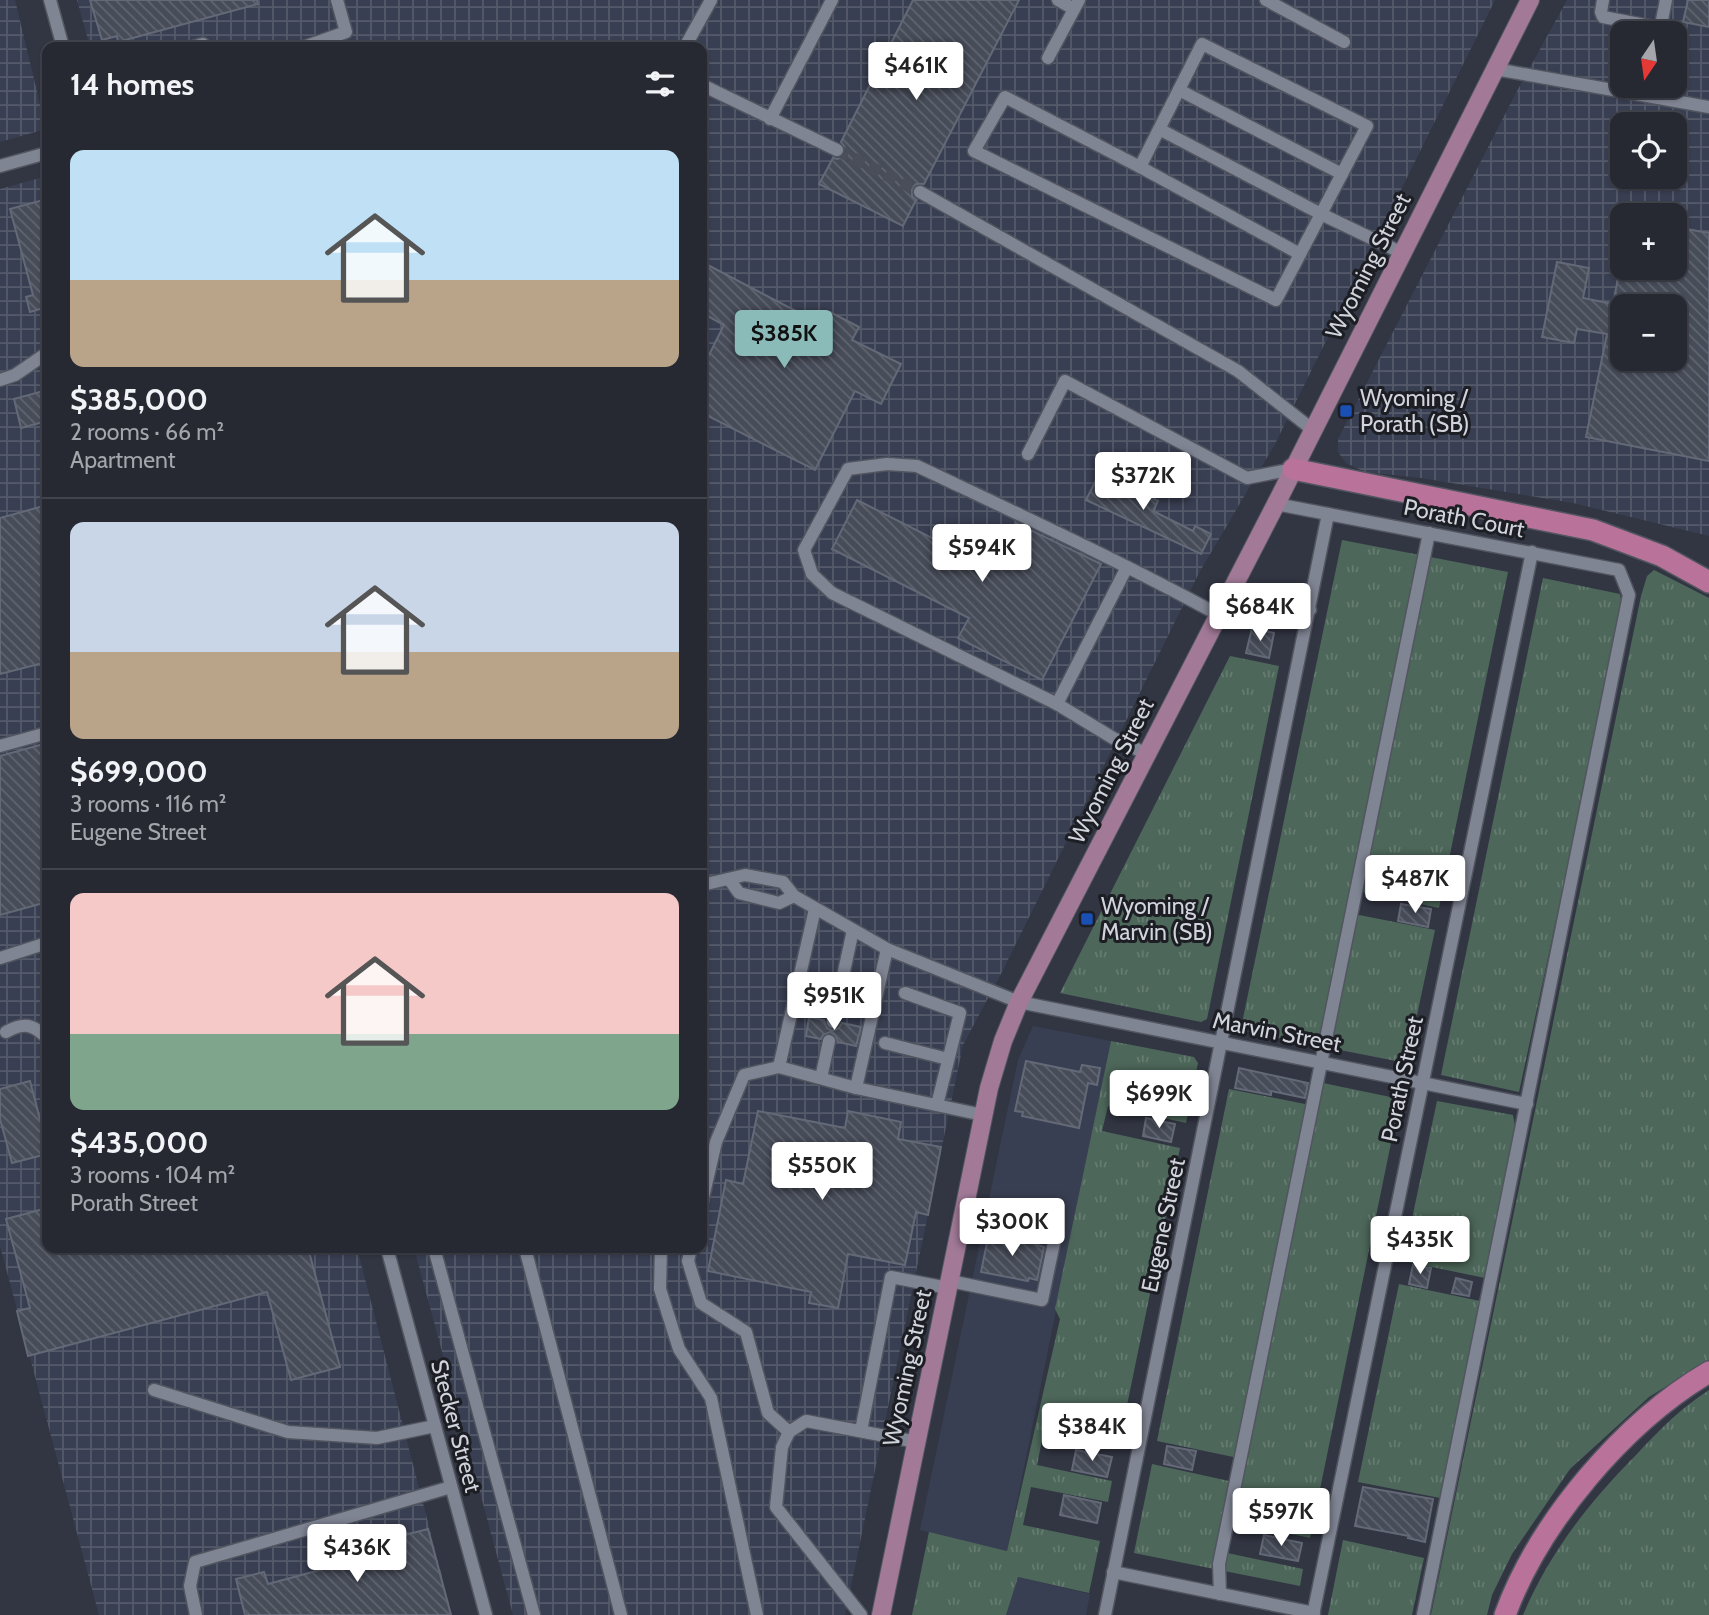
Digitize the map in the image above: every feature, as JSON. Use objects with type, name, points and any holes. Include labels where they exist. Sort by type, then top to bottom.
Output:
[{"type":"highway","points":[[1293,469],[1593,530],[1662,556],[1709,582]]},
{"type":"highway","points":[[1505,1615],[1524,1570],[1551,1526],[1591,1473],[1639,1424],[1709,1372]]},
{"type":"main road","name":"Wyoming Street","points":[[881,1615],[995,1064],[1019,1002],[1276,504],[1530,0]]},
{"type":"street","points":[[50,0],[62,42]]},
{"type":"street","points":[[318,42],[346,32],[337,0]]},
{"type":"street","points":[[688,42],[711,0]]},
{"type":"street","points":[[770,119],[832,0]]},
{"type":"street","points":[[1048,58],[1077,4],[1058,0]]},
{"type":"street","points":[[1266,0],[1285,4],[1343,41]]},
{"type":"street","points":[[1603,0],[1603,17],[1655,27],[1661,25],[1666,0]]},
{"type":"street","points":[[1140,167],[1202,44],[1367,126],[1276,300],[974,151],[1005,97],[1300,254]]},
{"type":"street","points":[[1494,69],[1709,107]]},
{"type":"street","points":[[707,88],[837,150]]},
{"type":"street","points":[[1179,90],[1342,174]]},
{"type":"street","points":[[1159,129],[1402,253]]},
{"type":"street","points":[[0,166],[42,154]]},
{"type":"street","points":[[920,192],[1238,371],[1313,430]]},
{"type":"street","points":[[0,380],[15,375],[42,356]]},
{"type":"street","points":[[1028,454],[1065,380],[1247,478],[1293,469]]},
{"type":"street","points":[[1147,754],[1112,738],[1056,704],[832,593],[812,573],[804,550],[848,469],[887,464],[917,466],[1127,567],[1219,615]]},
{"type":"street","name":"Porath Court","points":[[1276,504],[1619,570],[1629,595],[1527,1104]]},
{"type":"street","name":"Eugene Street","points":[[1105,1615],[1328,514]]},
{"type":"street","points":[[1220,1594],[1219,1564],[1429,533]]},
{"type":"street","name":"Porath Street","points":[[1313,1614],[1532,552]]},
{"type":"street","points":[[1056,704],[1127,567]]},
{"type":"street","points":[[1233,586],[1257,598],[1310,610]]},
{"type":"street","points":[[0,746],[42,734]]},
{"type":"street","name":"Marvin Street","points":[[707,884],[745,874],[783,882],[794,896],[887,949],[1019,1002],[1527,1104]]},
{"type":"street","points":[[729,879],[739,893],[779,903],[794,896]]},
{"type":"street","points":[[779,1067],[816,909]]},
{"type":"street","points":[[833,1022],[853,930]]},
{"type":"street","points":[[0,958],[42,945]]},
{"type":"street","points":[[856,1088],[887,949]]},
{"type":"street","points":[[905,993],[960,1013],[937,1105]]},
{"type":"street","points":[[6,1032],[20,1025],[35,1026],[42,1033]]},
{"type":"street","points":[[821,1078],[829,1041]]},
{"type":"street","points":[[884,1044],[948,1059]]},
{"type":"street","points":[[707,1181],[716,1143],[744,1075],[779,1067],[856,1088],[984,1115]]},
{"type":"street","points":[[1423,1615],[1527,1104]]},
{"type":"street","points":[[861,1431],[891,1277],[1042,1300],[1055,1238],[1053,1230],[1047,1226],[964,1209]]},
{"type":"street","name":"Stecker Street","points":[[388,1253],[486,1615]]},
{"type":"street","points":[[435,1253],[534,1615]]},
{"type":"street","points":[[526,1253],[621,1615]]},
{"type":"street","points":[[661,1253],[660,1289],[679,1349],[711,1398],[757,1615]]},
{"type":"street","points":[[690,1253],[688,1261],[701,1303],[746,1332],[768,1413],[789,1432]]},
{"type":"street","points":[[154,1390],[288,1432],[377,1438],[435,1426]]},
{"type":"street","points":[[861,1615],[776,1507],[782,1447],[789,1432],[806,1421],[917,1442]]},
{"type":"street","points":[[196,1615],[190,1586],[195,1562],[451,1487]]},
{"type":"street","points":[[1113,1572],[1313,1614]]},
{"type":"shaded area","points":[[0,0],[15,0],[42,112],[42,130],[0,142]]},
{"type":"shaded area","points":[[77,0],[1495,0],[1275,444],[1199,573],[1003,970],[963,1045],[845,1615],[513,1615],[415,1253],[707,1253],[707,42],[89,42]]},
{"type":"shaded area","points":[[1567,0],[1709,0],[1709,536],[1573,503],[1421,478],[1365,472],[1346,463],[1338,452],[1338,439],[1517,91]]},
{"type":"shaded area","points":[[42,177],[42,1253],[358,1253],[452,1615],[99,1615],[0,1246],[0,189]]},
{"type":"shaded area","points":[[1033,1026],[1111,1041],[1007,1551],[920,1530],[1018,1060]]},
{"type":"shaded area","points":[[1017,1577],[1090,1594],[1086,1615],[1006,1615]]},
{"type":"green space","points":[[1342,540],[1508,572],[1439,908],[1353,890],[1349,913],[1435,930],[1408,1058],[1401,1062],[1243,1031],[1241,1028]]},
{"type":"green space","points":[[1654,570],[1709,598],[1709,1360],[1649,1397],[1570,1469],[1512,1554],[1492,1595],[1487,1615],[1431,1615],[1641,596],[1647,576]]},
{"type":"green space","points":[[1543,578],[1620,594],[1623,610],[1519,1092],[1441,1075]]},
{"type":"green space","points":[[1230,656],[1279,666],[1207,1019],[1201,1022],[1060,993]]},
{"type":"green space","points":[[1111,1041],[1194,1057],[1198,1063],[1186,1123],[1108,1106],[1102,1131],[1180,1148],[1118,1449],[1043,1435],[1037,1465],[1112,1481],[1108,1502],[1031,1487],[1023,1525],[1100,1541],[1089,1593],[1018,1577],[1006,1615],[912,1615],[929,1532],[1007,1551],[1060,1319],[1055,1309]]},
{"type":"green space","points":[[1323,1083],[1400,1099],[1310,1538],[1225,1520],[1218,1551],[1303,1569],[1300,1586],[1134,1553],[1152,1464],[1238,1483],[1243,1459],[1157,1441],[1229,1089],[1315,1106]]},
{"type":"green space","points":[[1437,1101],[1513,1115],[1515,1126],[1485,1278],[1403,1261]]},
{"type":"green space","points":[[1399,1284],[1480,1301],[1440,1498],[1358,1482]]},
{"type":"green space","points":[[1709,1390],[1709,1615],[1523,1615],[1545,1570],[1587,1509],[1662,1428]]},
{"type":"green space","points":[[1343,1540],[1424,1558],[1412,1615],[1328,1615]]},
{"type":"building","points":[[90,0],[257,0],[258,4],[118,42],[117,36],[102,40]]},
{"type":"building","points":[[913,0],[1019,0],[924,184],[916,184],[912,188],[912,196],[916,200],[903,226],[819,184],[833,158],[838,159],[845,154],[846,149],[841,142]]},
{"type":"building","points":[[1688,0],[1709,0],[1709,27],[1683,21]]},
{"type":"building","points":[[42,200],[42,308],[30,312],[26,297],[33,295],[10,209]]},
{"type":"building","points":[[1687,229],[1709,233],[1709,461],[1586,437],[1607,334],[1577,329],[1574,343],[1542,337],[1557,262],[1589,268],[1583,298],[1610,303],[1610,371],[1687,371],[1687,294],[1615,294],[1618,280],[1687,280]]},
{"type":"building","points":[[707,265],[819,323],[830,312],[859,327],[852,340],[901,364],[881,404],[855,391],[815,470],[707,416],[707,359],[724,325],[707,316]]},
{"type":"building","points":[[42,391],[42,422],[21,428],[14,399]]},
{"type":"building","points":[[1100,472],[1158,501],[1153,511],[1193,531],[1195,526],[1211,534],[1201,554],[1086,500]]},
{"type":"building","points":[[857,500],[993,569],[1016,523],[1101,564],[1042,680],[958,638],[969,618],[832,549]]},
{"type":"building","points":[[42,506],[42,663],[0,674],[0,518]]},
{"type":"building","points":[[1252,628],[1274,633],[1269,658],[1246,653]]},
{"type":"building","points":[[42,744],[42,903],[0,915],[0,756]]},
{"type":"building","points":[[1401,904],[1431,909],[1428,927],[1398,921]]},
{"type":"building","points":[[809,1017],[824,1020],[827,1028],[832,1031],[842,1023],[861,1027],[856,1046],[838,1042],[830,1032],[821,1039],[806,1036]]},
{"type":"building","points":[[1026,1061],[1080,1072],[1082,1065],[1100,1068],[1097,1085],[1088,1083],[1079,1128],[1022,1116],[1023,1112],[1015,1111]]},
{"type":"building","points":[[1239,1068],[1308,1083],[1305,1098],[1271,1091],[1271,1095],[1235,1088]]},
{"type":"building","points":[[30,1081],[42,1127],[42,1155],[12,1163],[0,1119],[0,1089]]},
{"type":"building","points":[[758,1111],[845,1128],[848,1111],[901,1122],[898,1139],[941,1147],[928,1215],[916,1212],[905,1265],[848,1254],[838,1308],[809,1303],[811,1292],[708,1271],[726,1180],[743,1184]]},
{"type":"building","points":[[1146,1118],[1175,1124],[1171,1142],[1143,1136]]},
{"type":"building","points":[[42,1209],[42,1253],[309,1253],[340,1367],[291,1380],[267,1292],[28,1356],[17,1311],[30,1308],[6,1219]]},
{"type":"building","points":[[989,1233],[1038,1242],[1037,1245],[1044,1247],[1037,1280],[1029,1278],[1028,1281],[981,1272]]},
{"type":"building","points":[[1413,1265],[1431,1268],[1427,1288],[1409,1284]]},
{"type":"building","points":[[1456,1278],[1472,1282],[1469,1296],[1452,1293]]},
{"type":"building","points":[[1167,1446],[1196,1451],[1192,1470],[1164,1464]]},
{"type":"building","points":[[1076,1450],[1112,1457],[1107,1477],[1072,1470]]},
{"type":"building","points":[[1363,1487],[1433,1499],[1425,1542],[1408,1538],[1409,1536],[1355,1526]]},
{"type":"building","points":[[1064,1495],[1101,1503],[1097,1523],[1060,1515]]},
{"type":"building","points":[[428,1529],[451,1615],[245,1615],[236,1579],[264,1572],[268,1584],[320,1570],[317,1558]]},
{"type":"building","points":[[1264,1535],[1302,1543],[1298,1561],[1260,1554]]},
{"type":"tunnel","points":[[837,150],[920,192]]},
{"type":"place","name":"Wyoming / Porath (SB)","points":[[1346,411]]},
{"type":"place","name":"Wyoming / Marvin (SB)","points":[[1087,919]]}]
